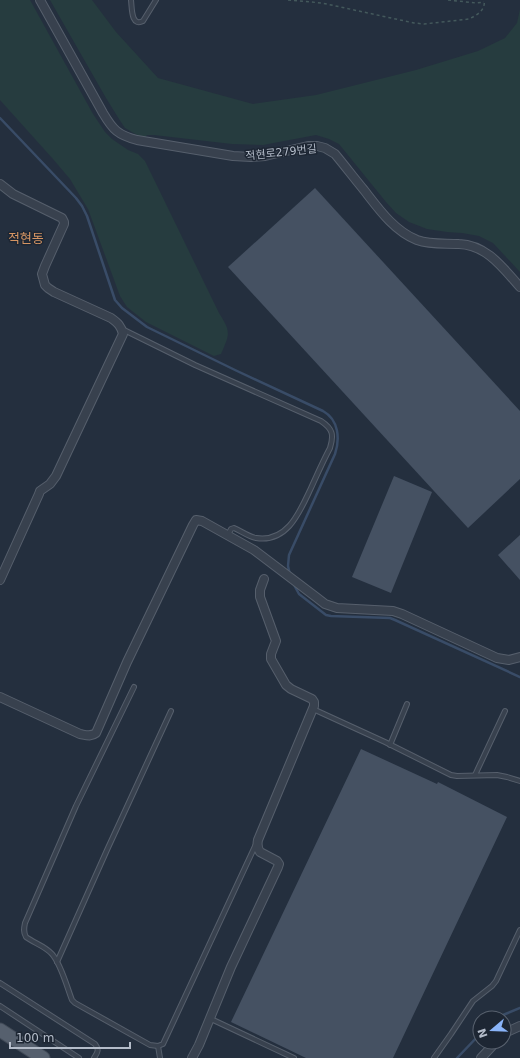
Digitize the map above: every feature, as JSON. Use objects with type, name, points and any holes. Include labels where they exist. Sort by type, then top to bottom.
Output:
[{"type":"main road","points":[[0,1030],[43,1058]]},
{"type":"street","name":"적현로279번길","points":[[40,0],[110,125],[117,132],[137,140],[250,157],[265,156],[312,146],[325,148],[335,154],[379,208],[405,233],[416,240],[427,243],[469,245],[477,247],[492,257],[520,287]]},
{"type":"street","points":[[0,184],[13,194],[62,218],[64,222],[42,274],[48,288],[111,318],[118,323],[123,334],[56,476],[50,484],[40,491],[0,580]]},
{"type":"street","points":[[0,697],[80,734],[90,736],[94,735],[127,662],[196,520],[202,521],[254,550],[325,604],[337,608],[393,611],[497,658],[509,660],[520,657]]},
{"type":"street","points":[[192,1058],[211,1018],[231,967],[279,864],[275,859],[260,852],[257,846],[258,840],[314,706],[312,699],[286,685],[273,663],[271,654],[276,641],[260,598],[260,590],[264,579]]},
{"type":"street","points":[[481,1058],[488,1050]]},
{"type":"lane","points":[[131,0],[133,18],[134,21],[137,22],[142,21],[156,0]]},
{"type":"lane","points":[[122,329],[195,365],[321,421],[330,428],[332,442],[330,448],[293,522],[280,533],[268,538],[253,538],[234,528],[231,529],[228,535]]},
{"type":"lane","points":[[134,686],[76,806],[25,923],[24,934],[26,937],[52,954],[75,1003],[150,1045],[158,1046],[163,1044],[258,840]]},
{"type":"lane","points":[[390,745],[407,704]]},
{"type":"lane","points":[[313,709],[451,775],[497,775],[520,781]]},
{"type":"lane","points":[[57,962],[100,864],[171,711]]},
{"type":"lane","points":[[475,775],[505,711]]},
{"type":"lane","points":[[434,1058],[473,1001],[496,981],[520,930]]},
{"type":"lane","points":[[0,982],[96,1044],[98,1050],[94,1058]]},
{"type":"lane","points":[[0,1006],[78,1058]]},
{"type":"lane","points":[[211,1018],[294,1058]]},
{"type":"lane","points":[[158,1046],[160,1058]]},
{"type":"path","points":[[288,0],[322,3],[424,24],[468,19],[483,9],[484,1],[476,3],[448,0]]},
{"type":"green space","points":[[0,0],[30,0],[93,114],[105,132],[128,150],[138,154],[145,161],[219,313],[226,324],[228,333],[221,354],[214,356],[146,322],[127,307],[120,296],[88,209],[70,179],[0,100]]},
{"type":"green space","points":[[50,0],[92,0],[116,32],[158,78],[253,104],[316,95],[416,70],[478,51],[505,38],[517,23],[520,9],[520,272],[493,243],[479,236],[427,229],[409,222],[396,213],[339,144],[329,139],[316,135],[263,145],[232,144],[154,135],[147,135],[144,139],[125,128],[106,98]]},
{"type":"building","points":[[315,188],[520,411],[520,479],[468,528],[228,267]]},
{"type":"building","points":[[394,476],[432,492],[391,593],[352,577]]},
{"type":"building","points":[[520,535],[520,580],[498,555]]},
{"type":"building","points":[[361,749],[437,784],[438,782],[507,817],[393,1058],[306,1058],[231,1022]]},
{"type":"waterway","points":[[0,118],[82,206],[87,216],[115,300],[122,308],[147,327],[323,411],[332,419],[337,430],[337,448],[289,555],[288,566],[290,575]]},
{"type":"waterway","points":[[293,583],[299,594],[326,615],[390,618],[520,677]]},
{"type":"waterway","points":[[512,1011],[520,1008]]},
{"type":"waterway","points":[[457,1058],[472,1042]]},
{"type":"district","name":"적현동","points":[[26,238]]}]
